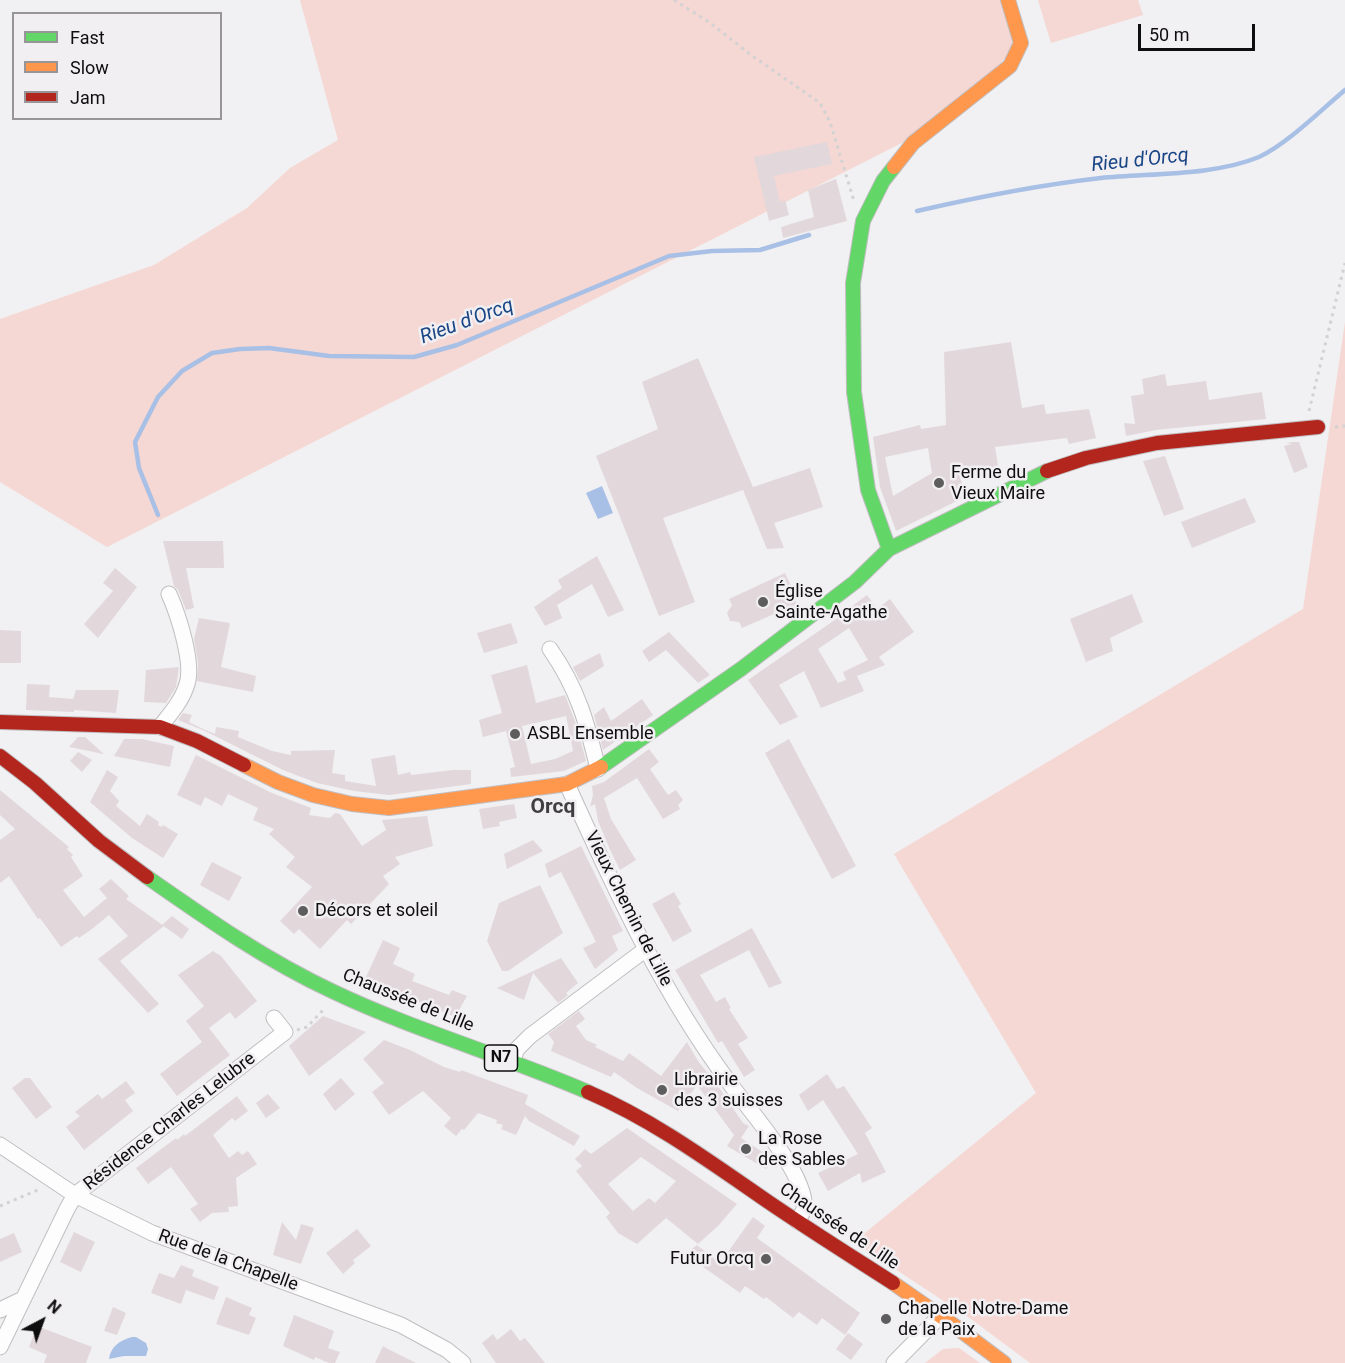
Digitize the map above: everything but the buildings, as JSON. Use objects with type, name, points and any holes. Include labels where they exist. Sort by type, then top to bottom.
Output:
[{"type":"street","points":[[890,549],[868,490],[854,392],[853,283],[863,221],[883,181],[914,143],[1010,66],[1021,43],[1008,0]]},
{"type":"street","points":[[0,722],[160,727],[196,741],[278,782],[313,795],[352,804],[389,808],[567,784],[598,769],[741,669],[855,582],[890,549],[1041,473],[1086,458],[1157,443],[1312,427]]},
{"type":"street","points":[[160,727],[178,704],[188,682],[178,614],[169,594]]},
{"type":"street","points":[[550,649],[562,666],[583,711],[598,769]]},
{"type":"street","name":"Chaussée de Lille","points":[[0,756],[51,796],[91,834],[209,920],[267,957],[333,991],[589,1092],[640,1117],[708,1159],[940,1316],[1004,1363]]},
{"type":"street","name":"Vieux Chemin de Lille","points":[[567,784],[646,950],[675,1003],[717,1066],[792,1167],[801,1190],[804,1210],[797,1221]]},
{"type":"street","name":"Vieux Chemin de Lille","points":[[512,1061],[517,1049],[530,1036],[646,950]]},
{"type":"street","points":[[274,1018],[285,1032]]},
{"type":"street","name":"Résidence Charles Lelubre","points":[[0,1347],[75,1195],[285,1032]]},
{"type":"street","name":"Rue de la Chapelle","points":[[0,1145],[75,1195],[152,1233],[401,1326],[447,1350],[463,1363]]},
{"type":"street","points":[[0,1310],[23,1299]]},
{"type":"street","points":[[894,1363],[940,1316]]},
{"type":"path","points":[[674,0],[709,22],[751,55],[820,103],[830,122],[854,203],[863,221]]},
{"type":"path","points":[[1312,427],[1328,326],[1345,263]]},
{"type":"path","points":[[285,1032],[307,1028],[323,1011],[333,991]]},
{"type":"path","points":[[0,1206],[55,1183]]},
{"type":"shaded area","points":[[300,0],[1008,0],[1021,43],[937,125],[107,547],[0,482],[0,319],[154,265],[247,208],[290,168],[338,140]]},
{"type":"shaded area","points":[[1038,0],[1138,0],[1143,15],[1051,43]]},
{"type":"shaded area","points":[[1345,322],[1345,1363],[1030,1363],[971,1319],[854,1242],[1036,1093],[894,854],[1303,609]]},
{"type":"shaded area","points":[[959,1348],[980,1363],[925,1363],[943,1349]]},
{"type":"water","points":[[602,486],[613,513],[598,519],[586,493]]},
{"type":"water","points":[[132,1337],[146,1343],[148,1349],[146,1356],[109,1359],[116,1345]]},
{"type":"waterway","name":"Rieu d'Orcq","points":[[917,211],[1055,184],[1101,178],[1202,171],[1241,163],[1259,157],[1281,144],[1345,90]]},
{"type":"waterway","name":"Rieu d'Orcq","points":[[158,515],[139,468],[135,442],[158,397],[182,371],[212,353],[269,348],[329,356],[414,357],[457,345],[669,256],[712,251],[760,250],[809,235]]},
{"type":"traffic: fast","points":[[889,549],[868,490],[854,392],[853,283],[863,221],[883,181],[894,167]]},
{"type":"traffic: fast","points":[[601,767],[741,669],[855,582],[889,549],[1047,471]]},
{"type":"traffic: fast","points":[[147,877],[215,924],[309,980],[397,1019],[588,1092]]},
{"type":"traffic: slow","points":[[894,167],[913,143],[1010,66],[1021,43],[1008,0]]},
{"type":"traffic: slow","points":[[244,765],[278,782],[313,795],[352,804],[389,808],[567,784],[601,767]]},
{"type":"traffic: slow","points":[[893,1283],[1004,1363]]},
{"type":"traffic: jam","points":[[1047,471],[1086,458],[1157,443],[1318,427]]},
{"type":"traffic: jam","points":[[0,722],[160,727],[197,741],[244,765]]},
{"type":"traffic: jam","points":[[0,756],[35,783],[99,841],[147,877]]},
{"type":"traffic: jam","points":[[588,1092],[635,1115],[680,1142],[893,1283]]},
{"type":"place","name":"Ferme du Vieux Maire","points":[[939,483]]},
{"type":"place","name":"Église Sainte-Agathe","points":[[763,602]]},
{"type":"place","name":"ASBL Ensemble","points":[[515,734]]},
{"type":"place","name":"Décors et soleil","points":[[303,911]]},
{"type":"place","name":"Librairie des 3 suisses","points":[[662,1090]]},
{"type":"place","name":"La Rose des Sables","points":[[746,1149]]},
{"type":"place","name":"Futur Orcq","points":[[766,1259]]},
{"type":"place","name":"Chapelle Notre-Dame de la Paix","points":[[886,1319]]},
{"type":"district","name":"Orcq","points":[[553,808]]}]
